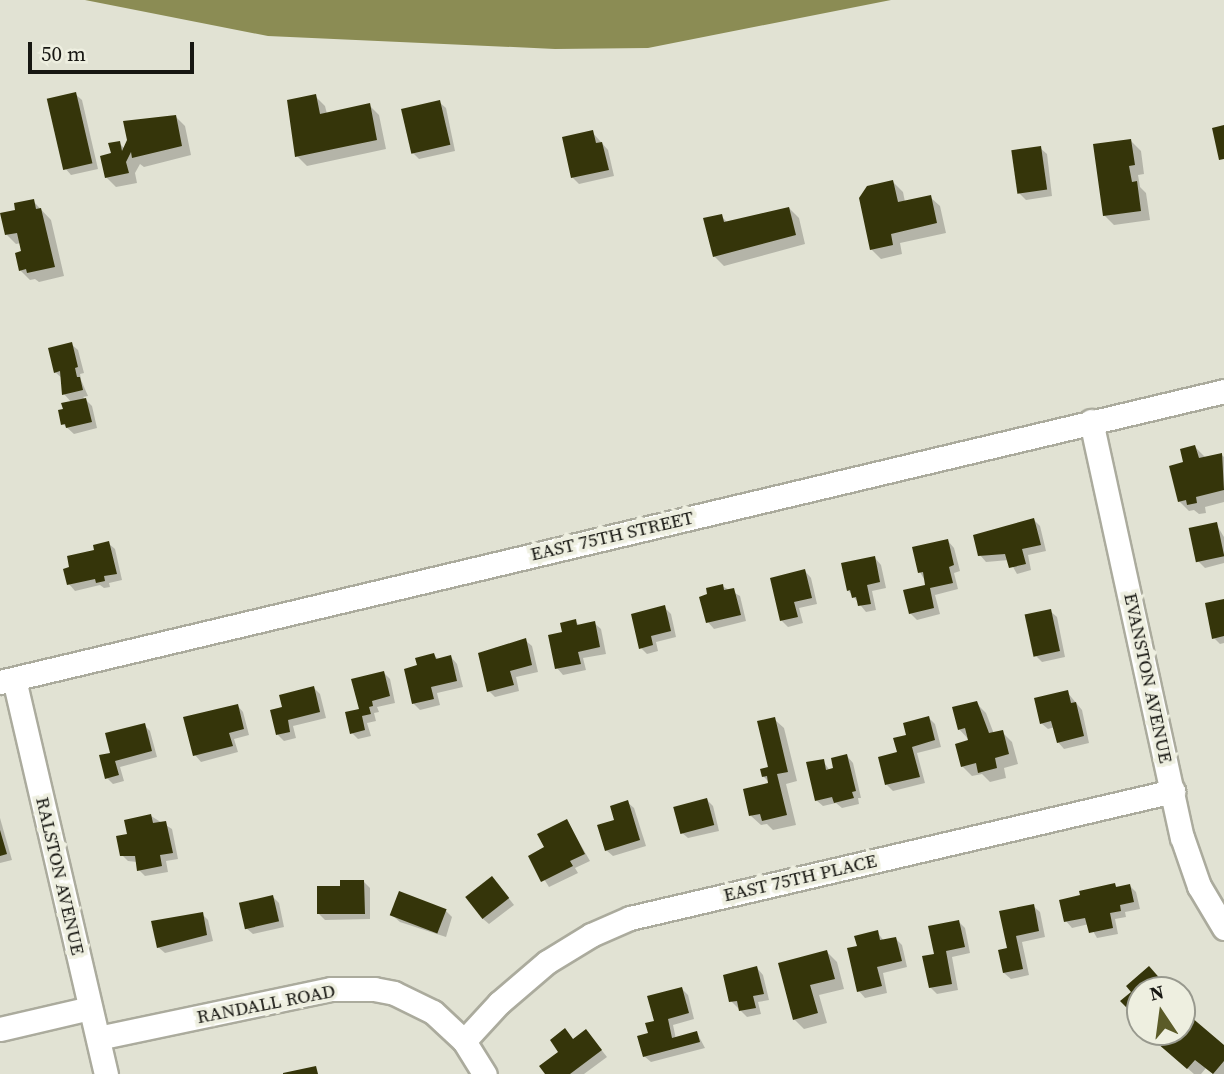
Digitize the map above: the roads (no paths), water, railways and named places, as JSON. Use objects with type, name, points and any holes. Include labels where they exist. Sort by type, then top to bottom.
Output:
[{"type":"street","name":"EAST 75TH STREET","points":[[7,681],[1224,391]]},
{"type":"street","name":"EVANSTON AVENUE","points":[[1091,421],[1172,791],[1194,877],[1224,928]]},
{"type":"street","name":"RALSTON AVENUE","points":[[7,681],[106,1074]]},
{"type":"street","name":"EAST 75TH PLACE","points":[[464,1041],[499,1003],[547,962],[591,935],[629,918],[1172,791]]},
{"type":"street","name":"RANDALL ROAD","points":[[98,1038],[331,989],[353,988],[384,991],[433,1012],[464,1041],[485,1074]]},
{"type":"street","points":[[0,1029],[90,1007]]}]
